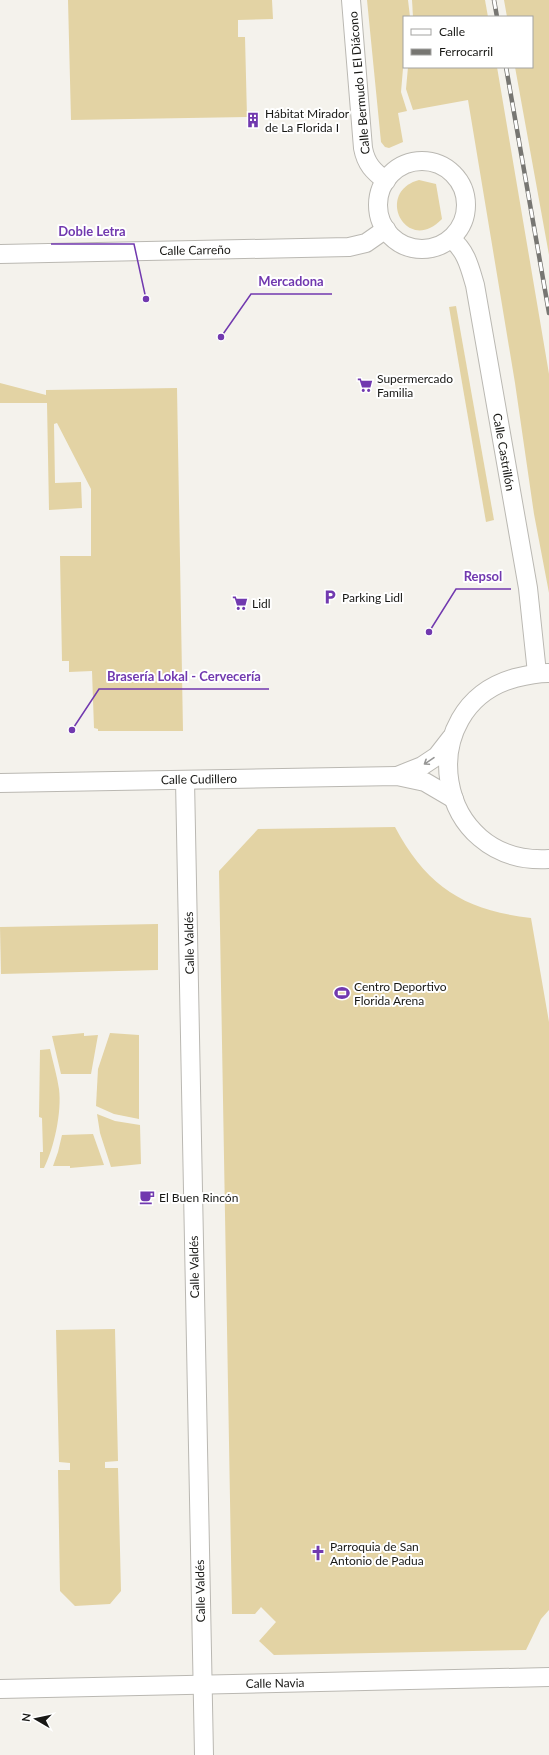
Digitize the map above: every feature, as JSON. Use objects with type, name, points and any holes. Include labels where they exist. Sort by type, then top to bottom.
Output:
[{"type":"street","name":"Calle Bermudo I El Diácono","points":[[351,0],[363,148],[367,163],[386,181]]},
{"type":"street","points":[[417,161],[433,162],[448,169],[459,180],[466,195],[466,211],[461,226],[451,239],[438,247],[423,249],[408,247],[394,239],[386,229],[379,212],[379,199],[386,181],[389,176],[402,166],[417,161]]},
{"type":"street","name":"Calle Carreño","points":[[0,254],[349,247],[366,242],[386,229]]},
{"type":"street","name":"Calle Castrillón","points":[[451,239],[460,247],[465,256],[475,285],[543,673]]},
{"type":"street","points":[[543,673],[500,682],[481,695],[462,717],[453,736],[448,755],[448,772],[454,799],[465,822],[476,836],[493,847],[513,856],[545,861]]},
{"type":"street","name":"Calle Cudillero","points":[[398,776],[422,766],[437,756],[453,736]]},
{"type":"street","name":"Calle Cudillero","points":[[0,783],[398,776],[425,782],[454,799]]},
{"type":"street","name":"Calle Valdés","points":[[186,780],[204,1755]]},
{"type":"street","name":"Calle Navia","points":[[0,1689],[549,1677]]},
{"type":"shaded area","points":[[68,0],[272,0],[273,19],[238,20],[238,37],[245,37],[247,117],[71,120]]},
{"type":"shaded area","points":[[367,0],[408,0],[410,16],[403,16],[403,68],[401,92],[407,111],[398,113],[403,142],[389,148],[385,147],[381,142]]},
{"type":"shaded area","points":[[412,0],[485,0],[488,16],[413,16]]},
{"type":"shaded area","points":[[504,0],[549,0],[549,255],[515,68],[533,68],[533,16],[507,16]]},
{"type":"shaded area","points":[[408,68],[497,68],[549,374],[549,593],[534,514],[515,383],[468,100],[413,110],[406,89]]},
{"type":"shaded area","points":[[419,180],[436,184],[442,219],[429,228],[417,230],[407,226],[400,218],[397,207],[399,196],[406,187]]},
{"type":"shaded area","points":[[456,306],[494,520],[486,522],[449,307]]},
{"type":"shaded area","points":[[0,383],[46,395],[46,390],[177,388],[183,731],[98,731],[98,729],[94,728],[92,671],[69,672],[69,661],[62,661],[60,556],[91,556],[91,489],[57,423],[54,424],[55,483],[81,482],[82,508],[49,510],[47,403],[0,403]]},
{"type":"shaded area","points":[[395,827],[407,848],[420,865],[434,880],[450,892],[467,902],[486,909],[531,918],[549,1022],[549,1610],[541,1619],[526,1650],[274,1655],[259,1641],[276,1622],[261,1607],[255,1614],[232,1614],[219,871],[258,829]]},
{"type":"shaded area","points":[[158,924],[158,970],[1,974],[0,927]]},
{"type":"shaded area","points":[[84,1033],[84,1036],[98,1035],[91,1074],[61,1074],[52,1036]]},
{"type":"shaded area","points":[[110,1033],[139,1035],[139,1119],[114,1114],[96,1106],[98,1069]]},
{"type":"shaded area","points":[[50,1049],[60,1098],[54,1140],[44,1168],[40,1168],[40,1152],[43,1152],[42,1118],[39,1117],[40,1050]]},
{"type":"shaded area","points":[[97,1114],[115,1121],[140,1125],[141,1164],[111,1167],[100,1133]]},
{"type":"shaded area","points":[[93,1134],[104,1165],[70,1168],[70,1166],[53,1166],[62,1135]]},
{"type":"shaded area","points":[[115,1329],[118,1461],[105,1462],[105,1468],[118,1468],[121,1591],[110,1604],[75,1606],[60,1591],[58,1470],[70,1470],[70,1463],[59,1462],[56,1330]]},
{"type":"railway","points":[[494,0],[497,16]]},
{"type":"railway","points":[[506,68],[549,313]]},
{"type":"place","name":"Hábitat Mirador de La Florida I","points":[[253,120]]},
{"type":"place","name":"Doble Letra","points":[[146,299]]},
{"type":"place","name":"Mercadona","points":[[221,337]]},
{"type":"place","name":"Supermercado Familia","points":[[365,385]]},
{"type":"place","name":"Parking Lidl","points":[[330,597]]},
{"type":"place","name":"Lidl","points":[[240,603]]},
{"type":"place","name":"Repsol","points":[[429,632]]},
{"type":"place","name":"Brasería Lokal - Cervecería","points":[[72,730]]},
{"type":"place","name":"Centro Deportivo Florida Arena","points":[[342,993]]},
{"type":"place","name":"El Buen Rincón","points":[[147,1197]]},
{"type":"place","name":"Parroquia de San Antonio de Padua","points":[[318,1553]]}]
